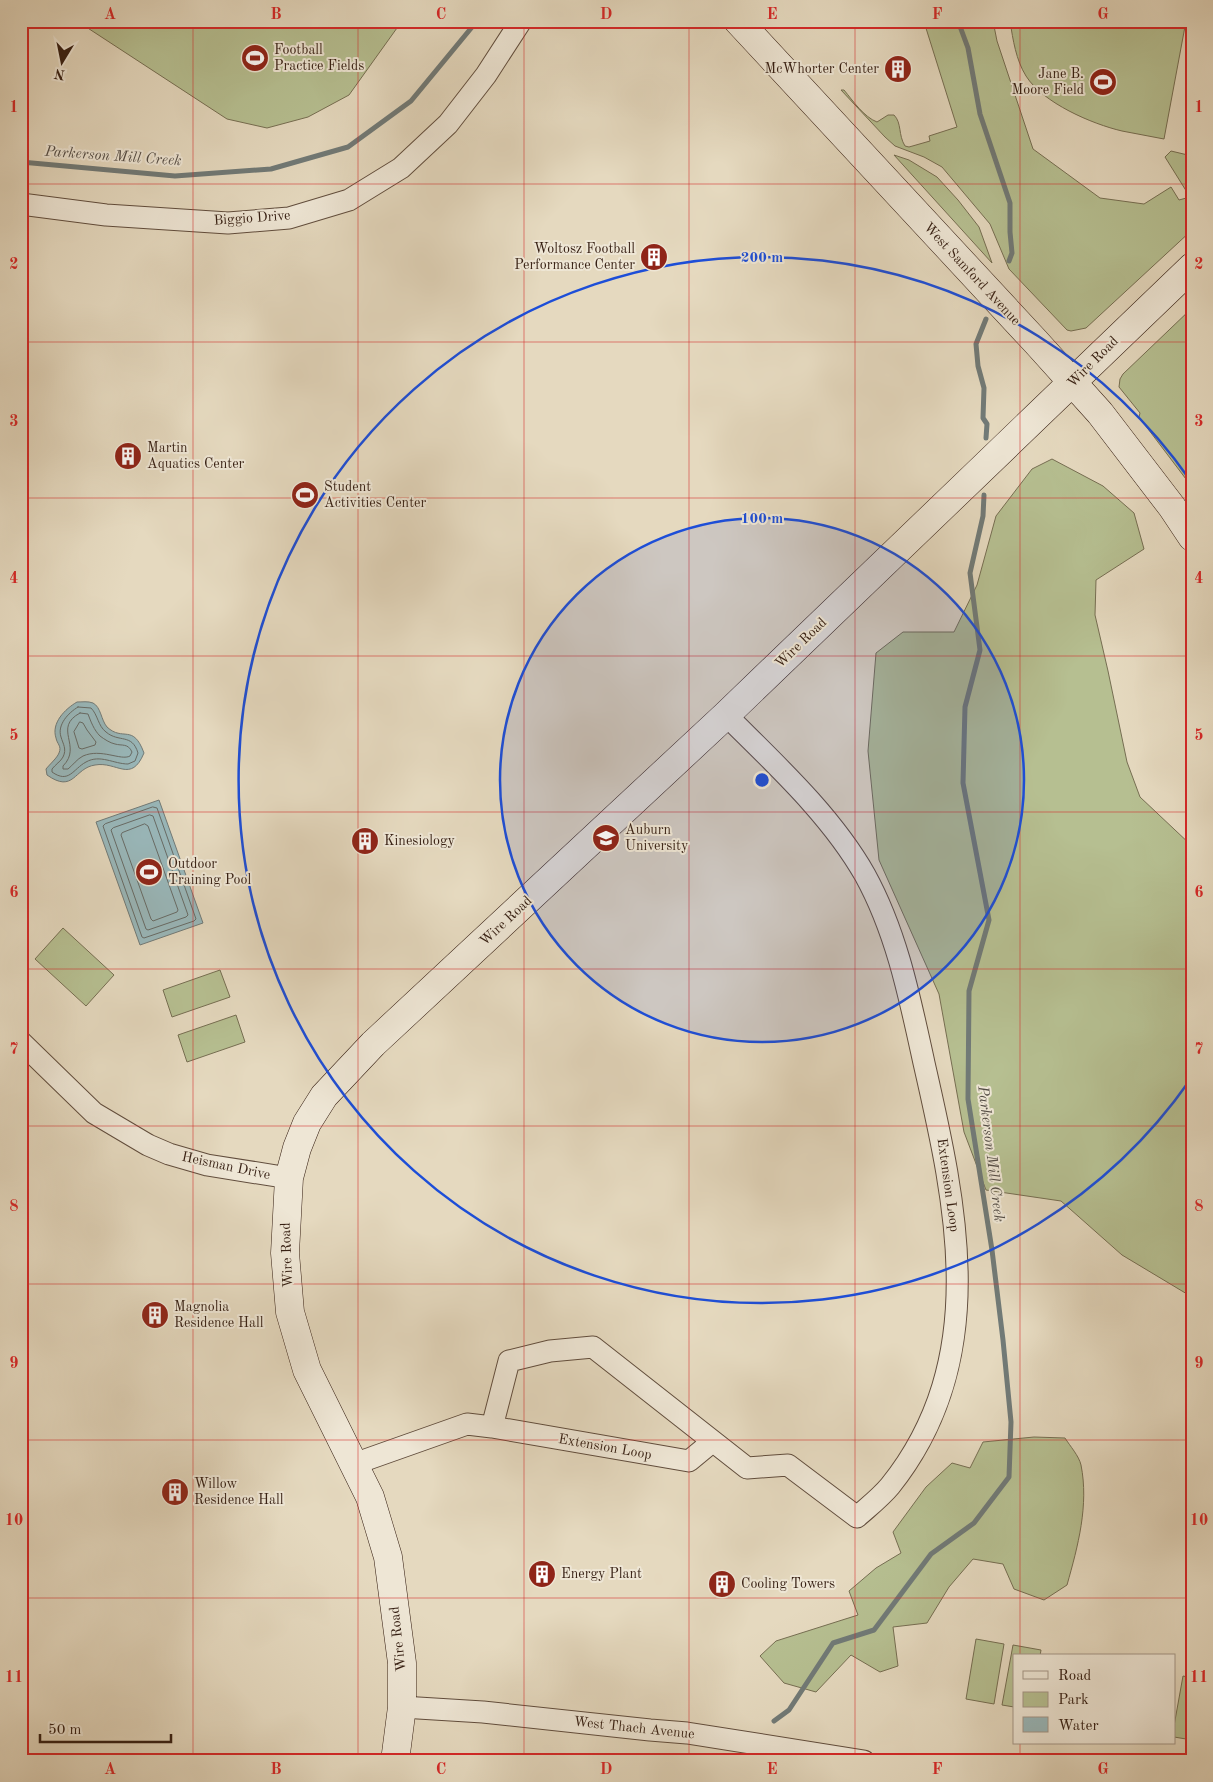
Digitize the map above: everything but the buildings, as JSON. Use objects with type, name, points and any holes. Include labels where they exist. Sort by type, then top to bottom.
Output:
[{"type":"street","name":"Biggio Drive","points":[[21,204],[106,215],[228,223],[289,218],[349,200],[401,168],[448,124],[486,75],[521,21]]},
{"type":"street","name":"West Samford Avenue","points":[[738,21],[1100,413],[1172,507],[1192,538]]},
{"type":"street","name":"Wire Road","points":[[395,1761],[402,1707],[402,1663],[388,1557],[370,1497],[307,1370],[290,1312],[284,1253],[289,1178],[296,1148],[307,1123],[324,1096],[351,1066],[726,715],[1192,267]]},
{"type":"street","name":"Extension Loop","points":[[492,1427],[509,1361],[550,1351],[593,1347],[747,1468],[788,1465],[857,1517],[888,1488],[913,1454],[933,1417],[952,1357],[958,1294],[956,1232],[945,1155],[908,991],[891,931],[865,875],[830,824],[789,778],[726,715]]},
{"type":"street","name":"Heisman Drive","points":[[21,1042],[94,1113],[148,1145],[169,1154],[208,1165],[289,1178]]},
{"type":"street","name":"Extension Loop","points":[[354,1464],[467,1424],[689,1461],[712,1442]]},
{"type":"street","name":"West Thach Avenue","points":[[402,1707],[483,1712],[687,1733],[864,1761]]},
{"type":"green space","name":"Football Practice Fields","points":[[77,21],[402,21],[349,95],[308,117],[267,128],[227,119]]},
{"type":"green space","points":[[934,21],[993,21],[997,41],[1033,149],[1100,198],[1144,204],[1171,187],[1179,200],[1190,197],[1165,157],[1171,151],[1192,156],[1192,230],[1086,328],[1067,330],[1009,269],[990,224],[942,167],[924,157],[895,146],[885,137],[841,90],[844,90],[863,113],[872,120],[877,122],[888,115],[894,115],[905,146],[909,147],[930,141],[929,136],[957,127],[925,25]]},
{"type":"green space","name":"Jane B. Moore Field","points":[[1010,21],[1186,21],[1164,139],[1110,128],[1069,111],[1044,95],[1034,86],[1023,70],[1015,50]]},
{"type":"green space","points":[[894,155],[909,160],[937,177],[958,200],[979,227],[992,263]]},
{"type":"green space","points":[[1192,308],[1192,487],[1139,417],[1140,413],[1119,387],[1123,374]]},
{"type":"green space","points":[[1052,459],[1103,486],[1134,513],[1144,549],[1096,580],[1095,615],[1127,762],[1140,797],[1192,846],[1192,1297],[1122,1255],[1061,1201],[986,1190],[964,1132],[939,994],[879,860],[868,751],[876,653],[903,632],[954,632],[977,585],[996,516],[1032,469]]},
{"type":"green space","points":[[63,928],[114,975],[86,1006],[35,959]]},
{"type":"green space","points":[[220,970],[230,997],[172,1017],[163,990]]},
{"type":"green space","points":[[236,1015],[245,1042],[187,1062],[178,1035]]},
{"type":"green space","points":[[1034,1437],[1065,1438],[1081,1465],[1084,1495],[1083,1510],[1075,1555],[1067,1585],[1044,1600],[1014,1589],[1003,1564],[973,1559],[949,1587],[927,1623],[893,1627],[898,1666],[880,1672],[851,1655],[816,1692],[784,1683],[760,1656],[776,1641],[858,1615],[849,1591],[876,1568],[901,1553],[893,1532],[926,1487],[952,1463],[970,1468],[983,1442]]},
{"type":"green space","points":[[976,1639],[1004,1644],[994,1704],[966,1699]]},
{"type":"green space","points":[[1013,1645],[1041,1650],[1040,1654],[1013,1654],[1013,1707],[1002,1705]]},
{"type":"green space","points":[[1183,1676],[1192,1678],[1192,1740],[1176,1737],[1176,1715]]},
{"type":"water","points":[[77,702],[93,703],[98,707],[107,727],[118,733],[136,738],[144,753],[134,767],[123,769],[95,765],[88,767],[69,781],[63,782],[47,775],[46,769],[60,751],[55,732],[57,722],[68,708]]},
{"type":"water","name":"Outdoor Training Pool","points":[[159,800],[203,923],[140,945],[96,822]]},
{"type":"waterway","name":"Parkerson Mill Creek","points":[[21,162],[175,176],[271,169],[348,147],[411,101],[477,21]]},
{"type":"waterway","name":"Parkerson Mill Creek","points":[[958,21],[968,48],[980,114],[1010,203],[1012,253],[1009,261]]},
{"type":"waterway","name":"Parkerson Mill Creek","points":[[986,319],[976,344],[978,366],[984,388],[983,418],[987,424],[986,438]]},
{"type":"waterway","name":"Parkerson Mill Creek","points":[[774,1721],[789,1710],[833,1643],[874,1630],[931,1554],[974,1523],[1009,1477],[1011,1422],[1003,1340],[992,1250],[968,1099],[969,991],[989,920],[963,783],[965,707],[980,650],[970,573],[983,516],[984,495]]},
{"type":"place","name":"Football Practice Fields","points":[[255,58]]},
{"type":"place","name":"McWhorter Center","points":[[898,69]]},
{"type":"place","name":"Jane B. Moore Field","points":[[1103,82]]},
{"type":"place","name":"Woltosz Football Performance Center","points":[[654,257]]},
{"type":"place","name":"Martin Aquatics Center","points":[[128,456]]},
{"type":"place","name":"Student Activities Center","points":[[305,495]]},
{"type":"place","name":"Auburn University","points":[[606,838]]},
{"type":"place","name":"Kinesiology","points":[[365,841]]},
{"type":"place","name":"Outdoor Training Pool","points":[[149,872]]},
{"type":"place","name":"Magnolia Residence Hall","points":[[155,1315]]},
{"type":"place","name":"Willow Residence Hall","points":[[175,1492]]},
{"type":"place","name":"Energy Plant","points":[[542,1574]]},
{"type":"place","name":"Cooling Towers","points":[[722,1584]]}]
